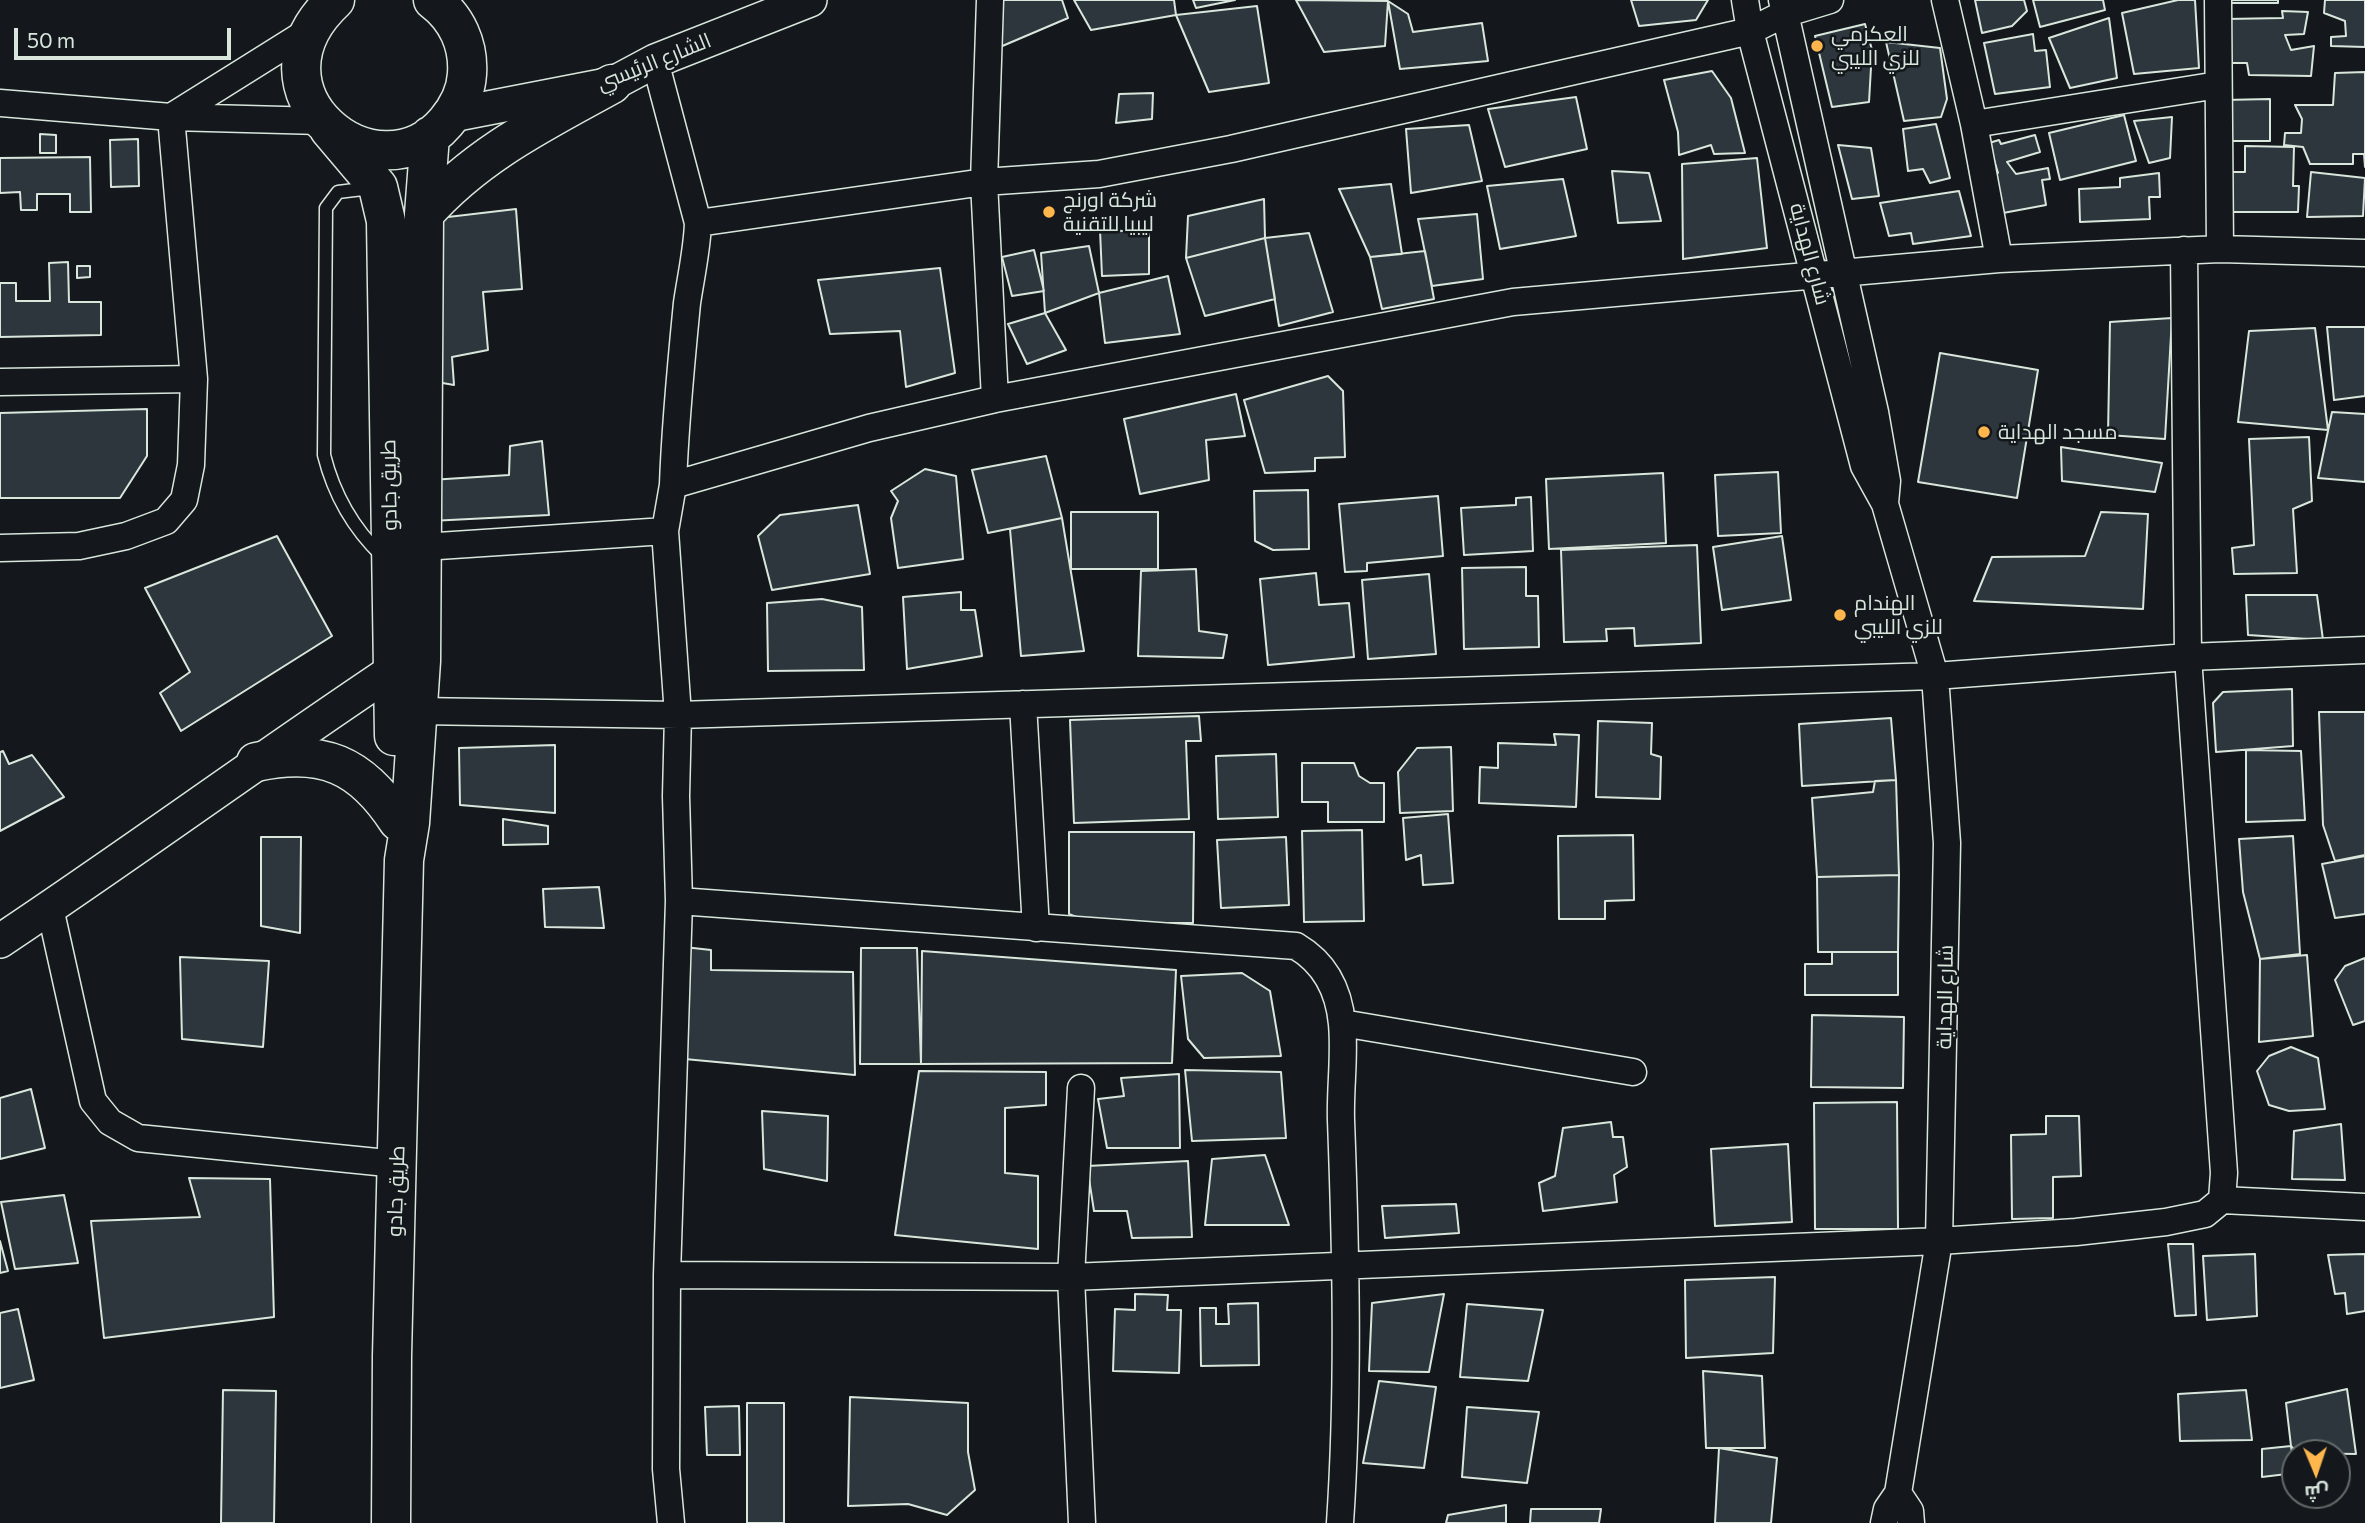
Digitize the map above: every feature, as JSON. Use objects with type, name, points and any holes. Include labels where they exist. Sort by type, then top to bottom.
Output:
[{"type":"highway","points":[[310,30],[335,0]]},
{"type":"highway","name":"طريق جادو","points":[[404,860],[398,821],[406,666],[424,547],[424,214],[441,126],[462,97],[467,77],[467,56],[462,36],[439,1]]},
{"type":"highway","name":"طريق جادو","points":[[310,30],[303,48],[301,67],[310,105],[378,187],[386,220],[390,564],[406,666],[417,711],[410,822],[404,860],[391,1523]]},
{"type":"highway","points":[[424,214],[463,174],[485,156],[612,84]]},
{"type":"highway","points":[[325,125],[348,142],[371,149],[394,149],[441,126]]},
{"type":"highway","points":[[256,762],[289,755],[323,758],[353,771],[371,785],[398,821]]},
{"type":"street","name":"الشارع الرئيسي","points":[[441,126],[612,84],[655,61],[810,0]]},
{"type":"street","points":[[990,0],[984,182],[995,399]]},
{"type":"street","name":"شارع الهداية","points":[[1745,0],[1749,30],[1816,273],[1864,466],[1885,505],[1934,676],[1947,844],[1939,1241],[1898,1493],[1887,1509],[1884,1523]]},
{"type":"street","points":[[698,223],[984,182],[1099,174],[1231,149],[1749,30],[1783,7],[1830,0]]},
{"type":"street","points":[[1945,0],[1974,124],[1999,259]]},
{"type":"street","points":[[2218,0],[2221,249]]},
{"type":"street","name":"شارع الهداية","points":[[1783,7],[1845,271],[1884,458],[1887,481],[1885,505]]},
{"type":"street","points":[[170,117],[310,30]]},
{"type":"street","points":[[655,61],[698,223],[697,250],[691,276],[675,412],[673,485],[664,531],[678,715],[676,796],[680,901],[667,1275],[666,1469],[671,1523]]},
{"type":"street","points":[[1974,124],[2218,85]]},
{"type":"street","points":[[0,103],[170,117],[325,125]]},
{"type":"street","points":[[0,548],[79,546],[126,536],[166,521],[184,500],[191,465],[194,379],[170,117]]},
{"type":"street","points":[[673,485],[869,428],[995,399],[1513,302],[1816,273],[1999,259],[2221,249],[2365,253]]},
{"type":"street","points":[[2184,250],[2188,656],[2224,1173],[2222,1200]]},
{"type":"street","points":[[0,382],[194,379]]},
{"type":"street","points":[[424,547],[664,531]]},
{"type":"street","points":[[417,711],[678,715],[1934,676],[2188,656],[2365,650]]},
{"type":"street","points":[[0,941],[256,762],[406,666]]},
{"type":"street","points":[[1023,704],[1036,928]]},
{"type":"street","points":[[680,901],[1296,946],[1314,956],[1327,972],[1342,1023],[1340,1084],[1347,1266],[1345,1442],[1340,1523]]},
{"type":"street","points":[[50,908],[93,1101],[110,1122],[138,1138],[397,1164]]},
{"type":"street","points":[[1342,1023],[1633,1072]]},
{"type":"street","points":[[1081,1088],[1072,1277],[1082,1523]]},
{"type":"street","points":[[667,1275],[1072,1277],[1939,1241],[2076,1232],[2166,1222],[2205,1213],[2222,1200],[2365,1208]]},
{"type":"street","points":[[1898,1493],[1910,1511],[1911,1523]]},
{"type":"lane","points":[[378,187],[338,192],[326,208],[324,455],[331,485],[361,536],[390,564]]},
{"type":"building","points":[[995,0],[1062,0],[1068,18],[1000,47]]},
{"type":"building","points":[[1074,0],[1174,0],[1176,15],[1091,30]]},
{"type":"building","points":[[1193,0],[1235,0],[1196,8]]},
{"type":"building","points":[[1296,0],[1388,1],[1385,46],[1324,52]]},
{"type":"building","points":[[1631,0],[1708,0],[1696,20],[1639,26]]},
{"type":"building","points":[[1975,0],[2024,0],[2027,11],[2012,26],[1982,33]]},
{"type":"building","points":[[2033,0],[2103,0],[2105,10],[2040,27]]},
{"type":"building","points":[[2178,0],[2195,0],[2199,68],[2134,74],[2122,13]]},
{"type":"building","points":[[2222,0],[2278,0],[2278,3],[2222,3]]},
{"type":"building","points":[[2325,0],[2365,0],[2365,47],[2331,46],[2331,37],[2346,36],[2345,21],[2324,13]]},
{"type":"building","points":[[1388,1],[1408,14],[1413,32],[1482,23],[1488,61],[1400,69]]},
{"type":"building","points":[[1257,6],[1269,83],[1209,92],[1176,15]]},
{"type":"building","points":[[2282,11],[2308,12],[2304,34],[2285,35],[2291,50],[2314,46],[2311,76],[2249,75],[2247,63],[2226,63],[2226,19],[2283,18]]},
{"type":"building","points":[[2109,18],[2117,78],[2070,88],[2049,38]]},
{"type":"building","points":[[1865,24],[1872,50],[1869,102],[1832,107],[1815,36]]},
{"type":"building","points":[[2033,34],[2035,51],[2046,50],[2050,87],[1995,94],[1984,43]]},
{"type":"building","points":[[1886,42],[1940,48],[1947,99],[1941,117],[1904,121]]},
{"type":"building","points":[[1712,71],[1731,98],[1745,153],[1714,154],[1711,145],[1679,155],[1678,132],[1664,80]]},
{"type":"building","points":[[2365,72],[2365,167],[2364,154],[2353,154],[2353,164],[2310,164],[2303,147],[2284,145],[2285,133],[2301,133],[2302,119],[2295,105],[2333,105],[2335,73]]},
{"type":"building","points":[[1153,93],[1152,119],[1116,123],[1119,94]]},
{"type":"building","points":[[1576,97],[1587,149],[1505,167],[1488,109]]},
{"type":"building","points":[[2270,99],[2270,141],[2224,141],[2224,100]]},
{"type":"building","points":[[2124,115],[2136,161],[2060,180],[2049,133]]},
{"type":"building","points":[[2172,117],[2170,158],[2149,163],[2134,121]]},
{"type":"building","points":[[1936,124],[1950,178],[1930,183],[1923,169],[1908,171],[1903,129]]},
{"type":"building","points":[[1469,125],[1482,181],[1411,193],[1406,129]]},
{"type":"building","points":[[40,134],[56,135],[56,153],[40,153]]},
{"type":"building","points":[[2035,135],[2040,152],[2007,162],[2016,174],[2048,168],[2050,179],[2042,180],[2046,205],[2003,213],[1993,174],[1998,173],[1989,143],[1999,140],[2001,144]]},
{"type":"building","points":[[138,139],[139,186],[111,187],[110,140]]},
{"type":"building","points":[[1838,145],[1871,148],[1879,196],[1852,199]]},
{"type":"building","points":[[2245,146],[2294,147],[2293,186],[2299,186],[2298,212],[2226,212],[2226,172],[2245,172]]},
{"type":"building","points":[[90,157],[91,212],[70,212],[70,194],[37,194],[37,210],[21,210],[20,192],[0,193],[0,158]]},
{"type":"building","points":[[1757,158],[1767,248],[1683,259],[1682,164]]},
{"type":"building","points":[[1612,171],[1649,173],[1661,221],[1618,223]]},
{"type":"building","points":[[2311,172],[2365,178],[2363,216],[2307,217]]},
{"type":"building","points":[[2159,173],[2160,197],[2149,197],[2150,219],[2080,222],[2079,189],[2120,187],[2120,178]]},
{"type":"building","points":[[1563,179],[1576,236],[1500,249],[1487,186]]},
{"type":"building","points":[[1391,184],[1402,254],[1370,257],[1339,189]]},
{"type":"building","points":[[1959,191],[1971,236],[1913,244],[1911,233],[1889,236],[1880,203]]},
{"type":"building","points":[[1264,199],[1265,238],[1186,258],[1188,216]]},
{"type":"building","points":[[516,209],[522,289],[483,292],[488,350],[452,357],[454,385],[431,381],[431,219]]},
{"type":"building","points":[[1477,214],[1483,279],[1432,286],[1418,219]]},
{"type":"building","points":[[1100,230],[1149,232],[1149,274],[1102,276]]},
{"type":"building","points":[[1309,233],[1333,312],[1279,326],[1265,238]]},
{"type":"building","points":[[1265,238],[1275,299],[1205,316],[1186,258]]},
{"type":"building","points":[[1089,246],[1099,293],[1045,313],[1041,253]]},
{"type":"building","points":[[1034,250],[1044,291],[1012,296],[1002,257]]},
{"type":"building","points":[[1425,251],[1434,299],[1382,309],[1370,257]]},
{"type":"building","points":[[68,262],[69,302],[101,302],[101,335],[0,337],[0,283],[16,283],[16,301],[50,301],[49,263]]},
{"type":"building","points":[[77,266],[90,266],[90,277],[77,278]]},
{"type":"building","points":[[940,268],[955,373],[906,387],[900,331],[830,334],[818,280]]},
{"type":"building","points":[[1168,276],[1180,334],[1105,343],[1099,293]]},
{"type":"building","points":[[1045,313],[1066,350],[1027,364],[1008,324]]},
{"type":"building","points":[[2172,318],[2165,439],[2108,435],[2110,322]]},
{"type":"building","points":[[2327,327],[2365,327],[2365,396],[2334,400]]},
{"type":"building","points":[[2315,328],[2328,430],[2238,422],[2249,331]]},
{"type":"building","points":[[1940,353],[2038,370],[2017,498],[1918,482]]},
{"type":"building","points":[[1328,376],[1343,391],[1345,457],[1315,458],[1315,471],[1265,473],[1244,400]]},
{"type":"building","points":[[1236,394],[1245,436],[1206,440],[1209,480],[1140,494],[1124,419]]},
{"type":"building","points":[[147,409],[147,456],[120,498],[0,498],[0,413]]},
{"type":"building","points":[[2332,412],[2365,414],[2365,482],[2318,478]]},
{"type":"building","points":[[2309,437],[2312,501],[2293,509],[2297,573],[2234,574],[2232,548],[2254,545],[2249,439]]},
{"type":"building","points":[[542,441],[549,515],[430,521],[430,480],[509,475],[510,446]]},
{"type":"building","points":[[2061,447],[2162,463],[2155,492],[2062,481]]},
{"type":"building","points":[[1046,456],[1062,518],[988,533],[972,470]]},
{"type":"building","points":[[925,469],[956,476],[963,559],[898,568],[891,518],[898,501],[891,491]]},
{"type":"building","points":[[1778,472],[1781,533],[1718,536],[1715,475]]},
{"type":"building","points":[[1663,473],[1666,543],[1549,549],[1546,479]]},
{"type":"building","points":[[1308,490],[1309,549],[1273,550],[1255,541],[1254,491]]},
{"type":"building","points":[[1438,496],[1443,556],[1367,563],[1367,571],[1345,572],[1339,504]]},
{"type":"building","points":[[1531,497],[1533,551],[1464,555],[1461,508],[1516,505],[1516,498]]},
{"type":"building","points":[[858,505],[870,574],[772,590],[758,536],[780,515]]},
{"type":"building","points":[[1071,512],[1158,512],[1158,569],[1071,569]]},
{"type":"building","points":[[2101,512],[2148,514],[2143,609],[1974,601],[1992,557],[2085,556]]},
{"type":"building","points":[[1062,518],[1084,651],[1021,656],[1010,529]]},
{"type":"building","points":[[277,536],[332,636],[181,731],[160,693],[190,672],[145,588]]},
{"type":"building","points":[[1782,536],[1791,600],[1722,610],[1713,547]]},
{"type":"building","points":[[1697,545],[1701,643],[1635,646],[1634,628],[1606,629],[1607,641],[1564,642],[1561,550]]},
{"type":"building","points":[[1526,567],[1526,596],[1538,596],[1539,647],[1464,649],[1462,568]]},
{"type":"building","points":[[1196,569],[1199,631],[1227,635],[1223,658],[1138,656],[1141,571]]},
{"type":"building","points":[[1316,573],[1319,605],[1349,603],[1354,657],[1268,665],[1260,579]]},
{"type":"building","points":[[1429,574],[1436,654],[1368,659],[1362,580]]},
{"type":"building","points":[[961,592],[961,610],[975,610],[982,656],[907,669],[903,597]]},
{"type":"building","points":[[2246,595],[2317,595],[2323,640],[2248,635]]},
{"type":"building","points":[[822,599],[862,607],[864,670],[768,671],[767,603]]},
{"type":"building","points":[[2292,689],[2293,746],[2216,752],[2213,703],[2223,692]]},
{"type":"building","points":[[2319,712],[2365,712],[2365,855],[2335,861],[2323,825]]},
{"type":"building","points":[[1199,716],[1201,741],[1186,741],[1189,819],[1074,823],[1070,720]]},
{"type":"building","points":[[1891,718],[1896,780],[1802,786],[1799,724]]},
{"type":"building","points":[[1598,721],[1652,723],[1651,754],[1661,757],[1660,799],[1596,797]]},
{"type":"building","points":[[1554,734],[1579,735],[1576,807],[1479,803],[1480,767],[1498,768],[1498,743],[1556,745]]},
{"type":"building","points":[[555,745],[555,813],[460,805],[459,748]]},
{"type":"building","points":[[1451,747],[1453,811],[1400,813],[1398,772],[1417,748]]},
{"type":"building","points":[[2246,750],[2301,751],[2305,820],[2246,822]]},
{"type":"building","points":[[3,751],[9,764],[32,755],[64,797],[0,831],[0,752]]},
{"type":"building","points":[[1276,754],[1278,817],[1218,819],[1216,756]]},
{"type":"building","points":[[1302,763],[1354,763],[1359,776],[1370,783],[1384,783],[1384,822],[1328,822],[1328,802],[1302,802]]},
{"type":"building","points":[[1896,780],[1899,875],[1817,877],[1812,798],[1873,792],[1875,781]]},
{"type":"building","points":[[1448,814],[1453,883],[1423,885],[1421,855],[1406,860],[1403,818]]},
{"type":"building","points":[[503,819],[548,826],[548,844],[503,845]]},
{"type":"building","points":[[1362,830],[1364,921],[1304,922],[1302,831]]},
{"type":"building","points":[[1069,832],[1194,832],[1193,923],[1091,923],[1069,914]]},
{"type":"building","points":[[1633,835],[1634,900],[1605,901],[1605,919],[1559,919],[1558,836]]},
{"type":"building","points":[[2293,836],[2300,954],[2260,959],[2243,892],[2239,839]]},
{"type":"building","points":[[261,837],[301,837],[300,933],[261,926]]},
{"type":"building","points":[[1286,837],[1289,905],[1221,908],[1217,840]]},
{"type":"building","points":[[2365,856],[2365,914],[2335,918],[2322,864]]},
{"type":"building","points":[[1899,875],[1898,952],[1818,952],[1817,877]]},
{"type":"building","points":[[599,887],[604,928],[545,927],[543,889]]},
{"type":"building","points":[[684,947],[711,950],[711,970],[853,972],[855,1075],[674,1058]]},
{"type":"building","points":[[861,948],[917,948],[921,1064],[860,1064]]},
{"type":"building","points":[[922,951],[1176,970],[1172,1063],[921,1064]]},
{"type":"building","points":[[1832,952],[1898,952],[1898,995],[1805,995],[1805,964],[1832,964]]},
{"type":"building","points":[[2307,955],[2313,1036],[2259,1042],[2260,959]]},
{"type":"building","points":[[180,957],[269,961],[263,1047],[182,1039]]},
{"type":"building","points":[[2365,958],[2365,1021],[2353,1025],[2335,980],[2345,966]]},
{"type":"building","points":[[1242,973],[1270,991],[1281,1056],[1204,1058],[1188,1039],[1181,976]]},
{"type":"building","points":[[1812,1015],[1904,1017],[1903,1088],[1811,1087]]},
{"type":"building","points":[[2291,1047],[2318,1058],[2325,1109],[2289,1111],[2269,1105],[2257,1071],[2269,1056]]},
{"type":"building","points":[[1185,1070],[1281,1072],[1286,1138],[1192,1141]]},
{"type":"building","points":[[919,1071],[1046,1072],[1046,1105],[1005,1108],[1005,1173],[1038,1176],[1038,1249],[895,1235]]},
{"type":"building","points":[[1179,1074],[1180,1148],[1107,1148],[1098,1099],[1124,1096],[1121,1078]]},
{"type":"building","points":[[31,1089],[45,1148],[0,1159],[0,1098]]},
{"type":"building","points":[[1897,1102],[1898,1229],[1815,1229],[1814,1103]]},
{"type":"building","points":[[762,1111],[828,1116],[827,1181],[764,1169]]},
{"type":"building","points":[[2046,1116],[2079,1116],[2081,1176],[2053,1177],[2053,1218],[2012,1219],[2011,1135],[2046,1134]]},
{"type":"building","points":[[1611,1122],[1613,1137],[1623,1137],[1627,1167],[1614,1175],[1617,1202],[1543,1211],[1539,1183],[1555,1176],[1563,1128]]},
{"type":"building","points":[[2341,1124],[2345,1180],[2292,1179],[2294,1131]]},
{"type":"building","points":[[1788,1144],[1792,1222],[1715,1226],[1711,1149]]},
{"type":"building","points":[[1265,1155],[1289,1225],[1205,1225],[1212,1159]]},
{"type":"building","points":[[1188,1161],[1192,1237],[1132,1238],[1127,1211],[1094,1211],[1087,1166]]},
{"type":"building","points":[[189,1178],[270,1179],[274,1317],[104,1338],[91,1221],[200,1217]]},
{"type":"building","points":[[64,1195],[78,1263],[15,1269],[1,1202]]},
{"type":"building","points":[[1456,1204],[1459,1233],[1385,1238],[1382,1206]]},
{"type":"building","points":[[0,1241],[8,1271],[0,1273]]},
{"type":"building","points":[[2168,1244],[2193,1244],[2196,1315],[2175,1316]]},
{"type":"building","points":[[2255,1254],[2257,1316],[2207,1320],[2203,1256]]},
{"type":"building","points":[[2365,1254],[2365,1311],[2347,1314],[2345,1293],[2335,1294],[2328,1255]]},
{"type":"building","points":[[1775,1277],[1773,1353],[1686,1358],[1685,1280]]},
{"type":"building","points":[[1135,1294],[1168,1295],[1167,1310],[1181,1310],[1179,1373],[1113,1371],[1115,1309],[1135,1310]]},
{"type":"building","points":[[1444,1294],[1429,1372],[1369,1371],[1372,1303]]},
{"type":"building","points":[[1258,1303],[1259,1365],[1201,1366],[1200,1308],[1216,1308],[1216,1324],[1229,1324],[1228,1304]]},
{"type":"building","points":[[1467,1304],[1543,1310],[1528,1381],[1460,1377]]},
{"type":"building","points":[[18,1309],[34,1380],[0,1388],[0,1313]]},
{"type":"building","points":[[1703,1371],[1762,1376],[1765,1448],[1706,1448]]},
{"type":"building","points":[[1379,1381],[1436,1387],[1424,1468],[1363,1463]]},
{"type":"building","points":[[2347,1389],[2356,1454],[2351,1454],[2351,1439],[2290,1439],[2286,1403]]},
{"type":"building","points":[[223,1390],[276,1391],[274,1523],[221,1523]]},
{"type":"building","points":[[2246,1390],[2252,1440],[2180,1441],[2178,1394]]},
{"type":"building","points":[[850,1397],[968,1403],[968,1452],[975,1490],[947,1515],[908,1504],[848,1506]]},
{"type":"building","points":[[747,1403],[784,1403],[784,1523],[747,1523]]},
{"type":"building","points":[[739,1406],[740,1455],[707,1455],[705,1407]]},
{"type":"building","points":[[1467,1407],[1539,1412],[1527,1483],[1462,1477]]},
{"type":"building","points":[[2281,1447],[2281,1475],[2262,1477],[2262,1449]]},
{"type":"building","points":[[1719,1448],[1777,1458],[1771,1523],[1715,1523]]},
{"type":"building","points":[[1506,1505],[1506,1523],[1446,1523],[1448,1515]]},
{"type":"building","points":[[1531,1509],[1601,1509],[1599,1523],[1530,1523]]},
{"type":"place","name":"العكرمي للزي الليبي","points":[[1817,46]]},
{"type":"place","name":"شركة اورنج ليبيا للتقنية","points":[[1049,212]]},
{"type":"place","name":"مسجد الهداية","points":[[1984,432]]},
{"type":"place","name":"الهندام للزي الليبي","points":[[1840,615]]}]
